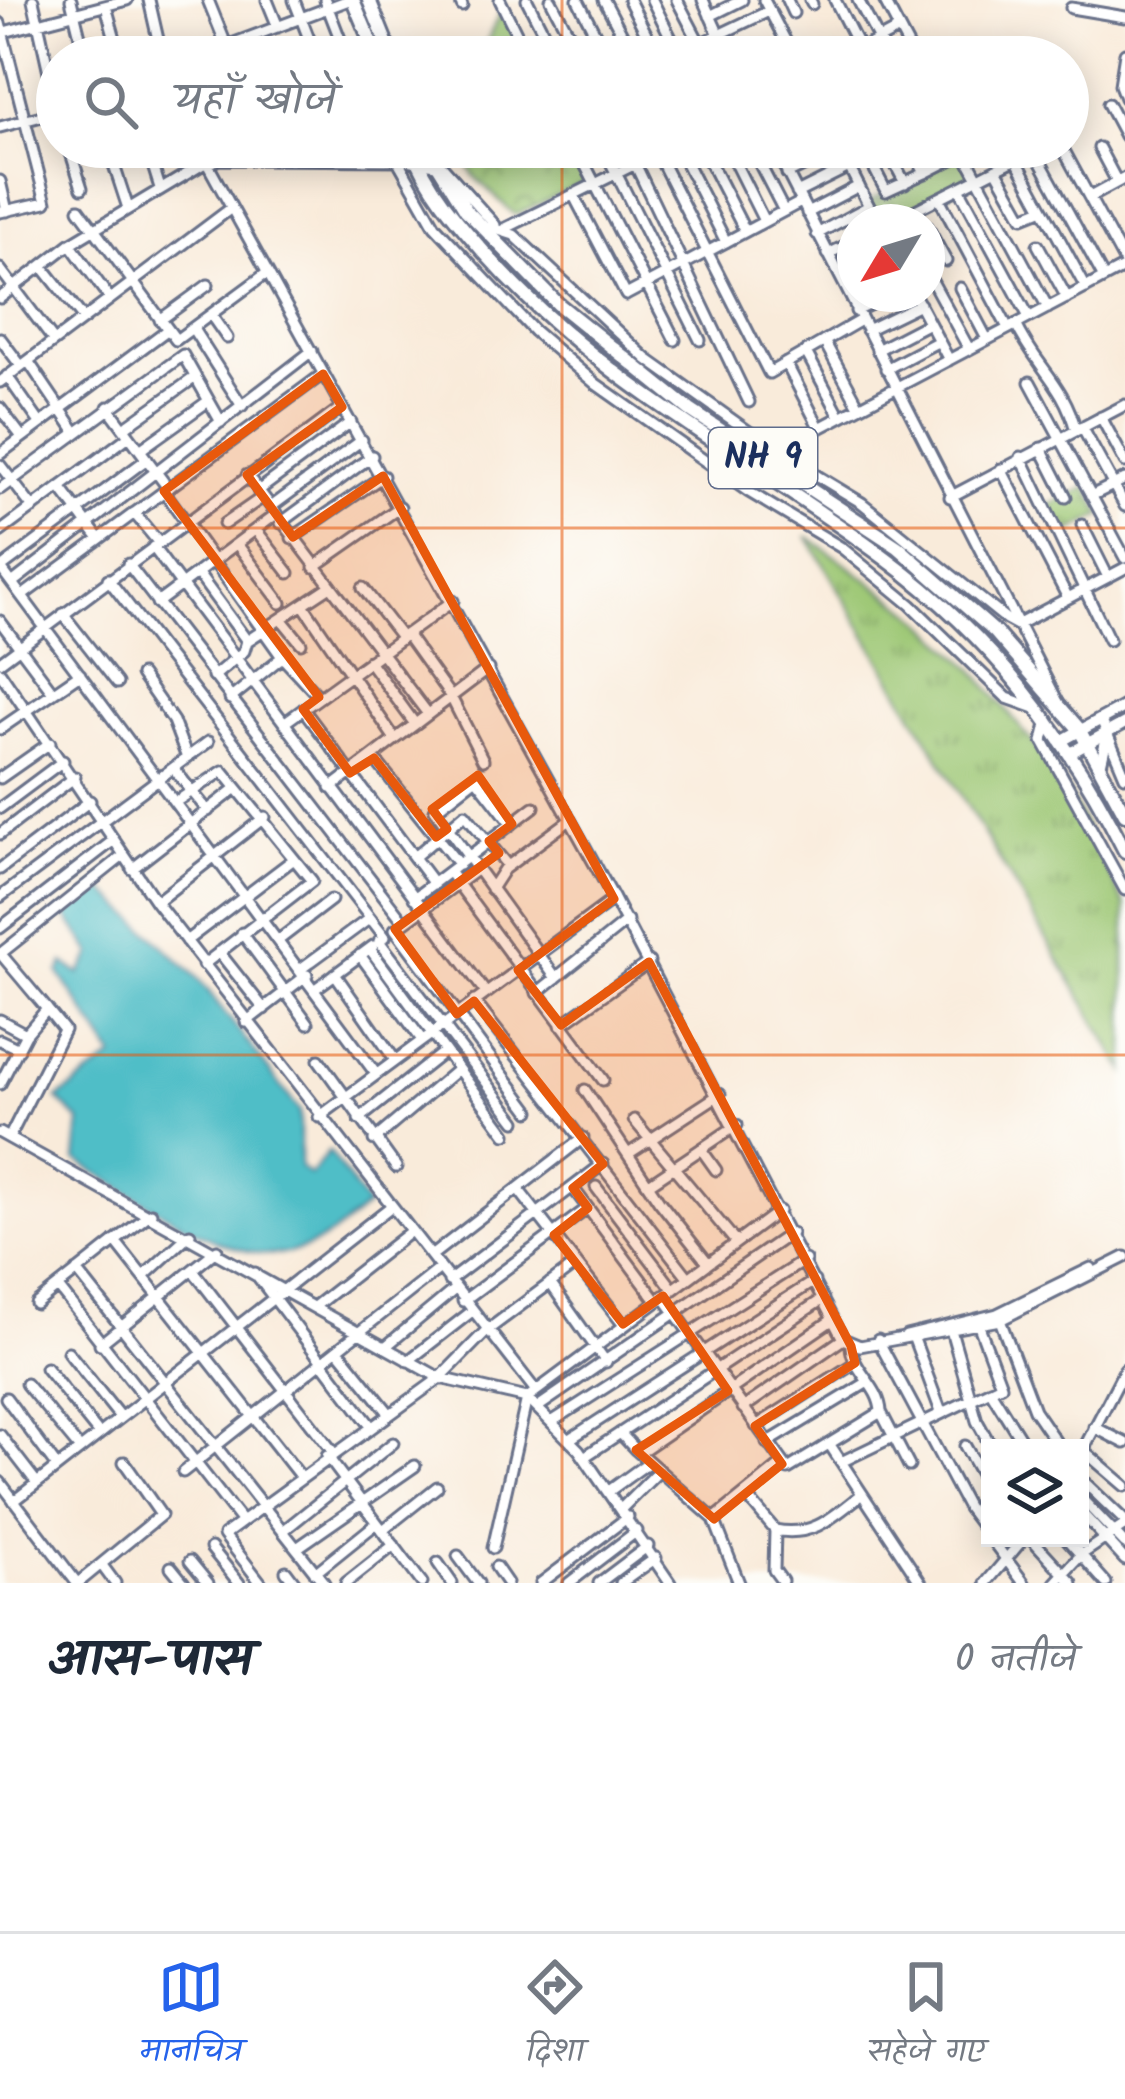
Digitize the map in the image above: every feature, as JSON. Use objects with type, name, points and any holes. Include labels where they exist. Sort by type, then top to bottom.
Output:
[{"type":"highway","points":[[351,0],[367,36]]},
{"type":"highway","points":[[369,0],[384,36]]},
{"type":"highway","name":"NH 9","points":[[434,168],[558,304],[629,363],[770,455],[898,547],[995,632],[1082,736],[1125,814]]},
{"type":"highway","name":"NH 9","points":[[438,168],[557,325],[680,424],[887,560],[995,654],[1072,752],[1125,851]]},
{"type":"highway","points":[[543,339],[557,325]]},
{"type":"main road","points":[[1072,752],[1101,719],[1125,706]]},
{"type":"main road","points":[[1063,740],[1108,732],[1125,723]]},
{"type":"main road","points":[[1100,767],[1108,732]]},
{"type":"street","points":[[33,0],[41,36]]},
{"type":"street","points":[[70,0],[80,36]]},
{"type":"street","points":[[36,167],[1,30],[127,0]]},
{"type":"street","points":[[149,0],[157,36]]},
{"type":"street","points":[[208,0],[223,36]]},
{"type":"street","points":[[267,0],[278,28]]},
{"type":"street","points":[[294,0],[308,36]]},
{"type":"street","points":[[261,36],[327,4],[351,0]]},
{"type":"street","points":[[517,0],[501,4],[517,36]]},
{"type":"street","points":[[527,0],[545,36]]},
{"type":"street","points":[[551,0],[570,36]]},
{"type":"street","points":[[578,0],[597,36]]},
{"type":"street","points":[[604,0],[623,36]]},
{"type":"street","points":[[628,0],[647,36]]},
{"type":"street","points":[[652,0],[668,36]]},
{"type":"street","points":[[677,0],[696,36]]},
{"type":"street","points":[[703,0],[718,35],[766,5],[783,36]]},
{"type":"street","points":[[710,16],[742,0]]},
{"type":"street","points":[[787,0],[794,13]]},
{"type":"street","points":[[835,0],[853,36]]},
{"type":"street","points":[[858,0],[877,36]]},
{"type":"street","points":[[884,0],[903,36]]},
{"type":"street","points":[[327,4],[339,36]]},
{"type":"street","points":[[106,6],[114,36]]},
{"type":"street","points":[[1070,8],[1125,17]]},
{"type":"street","points":[[886,36],[899,29]]},
{"type":"street","points":[[1124,93],[1125,53]]},
{"type":"street","points":[[1108,104],[1125,136]]},
{"type":"street","points":[[0,127],[36,117]]},
{"type":"street","points":[[1090,197],[1121,180],[1099,148]]},
{"type":"street","points":[[0,182],[4,211],[46,202],[36,168]]},
{"type":"street","points":[[76,168],[82,188]]},
{"type":"street","points":[[115,168],[128,208]]},
{"type":"street","points":[[154,168],[160,188]]},
{"type":"street","points":[[0,298],[70,244],[196,168]]},
{"type":"street","points":[[211,168],[453,601],[737,1125],[909,1466]]},
{"type":"street","points":[[402,168],[435,226],[543,339],[669,438],[842,548],[911,605],[1006,698],[1044,715],[1043,741],[1125,890]]},
{"type":"street","points":[[587,168],[675,340]]},
{"type":"street","points":[[614,168],[700,340]]},
{"type":"street","points":[[485,227],[574,196],[628,168]]},
{"type":"street","points":[[638,168],[749,402]]},
{"type":"street","points":[[665,168],[769,373],[884,312]]},
{"type":"street","points":[[685,168],[726,242]]},
{"type":"street","points":[[713,168],[745,231]]},
{"type":"street","points":[[738,168],[764,221]]},
{"type":"street","points":[[762,168],[784,211]]},
{"type":"street","points":[[785,168],[837,268]]},
{"type":"street","points":[[788,174],[800,168]]},
{"type":"street","points":[[574,196],[626,295],[784,211],[847,168]]},
{"type":"street","points":[[850,168],[868,204]]},
{"type":"street","points":[[874,168],[886,190],[933,168]]},
{"type":"street","points":[[897,168],[905,183]]},
{"type":"street","points":[[922,168],[925,173]]},
{"type":"street","points":[[972,168],[1048,308]]},
{"type":"street","points":[[1021,168],[1086,288]]},
{"type":"street","points":[[1047,168],[1104,278]]},
{"type":"street","points":[[770,455],[1125,265],[1074,168]]},
{"type":"street","points":[[927,204],[996,169],[1023,217],[1043,209]]},
{"type":"street","points":[[807,213],[859,186]]},
{"type":"street","points":[[959,188],[1029,317]]},
{"type":"street","points":[[938,198],[1012,326],[1063,389],[1079,429],[1125,506]]},
{"type":"street","points":[[79,209],[176,340],[267,273]]},
{"type":"street","points":[[50,451],[3,379],[230,209]]},
{"type":"street","points":[[817,234],[837,223]]},
{"type":"street","points":[[70,244],[110,299]]},
{"type":"street","points":[[1038,245],[1067,298]]},
{"type":"street","points":[[828,254],[837,250]]},
{"type":"street","points":[[42,266],[84,319]]},
{"type":"street","points":[[0,269],[54,341]]},
{"type":"street","points":[[0,453],[87,388],[208,285]]},
{"type":"street","points":[[960,288],[987,339]]},
{"type":"street","points":[[945,305],[969,349]]},
{"type":"street","points":[[859,312],[1017,626],[1056,690],[1058,706]]},
{"type":"street","points":[[862,321],[872,312]]},
{"type":"street","points":[[924,312],[949,360]]},
{"type":"street","points":[[211,315],[227,338]]},
{"type":"street","points":[[877,350],[929,323]]},
{"type":"street","points":[[193,329],[242,406]]},
{"type":"street","points":[[0,338],[76,431]]},
{"type":"street","points":[[886,369],[939,340]]},
{"type":"street","points":[[824,341],[859,406]]},
{"type":"street","points":[[12,583],[312,351]]},
{"type":"street","points":[[806,352],[840,416]]},
{"type":"street","points":[[0,489],[183,355],[221,422]]},
{"type":"street","points":[[786,363],[819,427]]},
{"type":"street","points":[[22,596],[323,374]]},
{"type":"street","points":[[0,532],[194,378]]},
{"type":"street","points":[[1030,382],[1125,558]]},
{"type":"street","points":[[87,388],[157,472],[186,522],[282,657],[319,697]]},
{"type":"street","points":[[206,401],[78,511],[0,567],[376,1074]]},
{"type":"street","points":[[0,662],[342,407]]},
{"type":"street","points":[[0,408],[22,437]]},
{"type":"street","points":[[950,497],[1101,417],[1123,410]]},
{"type":"street","points":[[1101,417],[1125,462]]},
{"type":"street","points":[[224,524],[351,422]]},
{"type":"street","points":[[158,603],[276,515],[362,440]]},
{"type":"street","points":[[1041,448],[1066,497]]},
{"type":"street","points":[[770,455],[890,524],[1017,626]]},
{"type":"street","points":[[276,515],[372,456]]},
{"type":"street","points":[[1022,458],[1089,587],[1109,640]]},
{"type":"street","points":[[0,465],[33,508]]},
{"type":"street","points":[[1001,469],[1068,598]]},
{"type":"street","points":[[247,475],[428,714]]},
{"type":"street","points":[[292,538],[383,476]]},
{"type":"street","points":[[1091,496],[1125,479]]},
{"type":"street","points":[[60,488],[99,539]]},
{"type":"street","points":[[314,567],[400,508]]},
{"type":"street","points":[[134,513],[182,586],[486,992]]},
{"type":"street","points":[[1082,526],[1125,585]]},
{"type":"street","points":[[256,530],[289,573]]},
{"type":"street","points":[[237,544],[281,603]]},
{"type":"street","points":[[128,564],[400,926],[530,1111]]},
{"type":"street","points":[[1017,626],[1117,572]]},
{"type":"street","points":[[199,574],[248,641]]},
{"type":"street","points":[[108,579],[370,918],[374,946],[427,1036],[445,1052],[506,1134]]},
{"type":"street","points":[[213,677],[248,641],[329,587]]},
{"type":"street","points":[[363,588],[451,697],[483,760]]},
{"type":"street","points":[[284,723],[453,601]]},
{"type":"street","points":[[304,606],[395,739]]},
{"type":"street","points":[[63,614],[117,683]]},
{"type":"street","points":[[0,621],[53,692]]},
{"type":"street","points":[[284,621],[301,643]]},
{"type":"street","points":[[230,699],[282,657]]},
{"type":"street","points":[[369,661],[415,724]]},
{"type":"street","points":[[331,788],[488,669]]},
{"type":"street","points":[[0,672],[156,902],[389,1208],[431,1256],[538,1407],[584,1456],[656,1558],[664,1581]]},
{"type":"street","points":[[0,730],[80,674]]},
{"type":"street","points":[[141,675],[173,721],[187,758]]},
{"type":"street","points":[[0,697],[11,688]]},
{"type":"street","points":[[303,709],[434,884]]},
{"type":"street","points":[[1101,719],[1125,776]]},
{"type":"street","points":[[0,897],[208,742]]},
{"type":"street","points":[[0,778],[50,743]]},
{"type":"street","points":[[373,757],[459,865],[476,870],[556,978]]},
{"type":"street","points":[[0,808],[63,761]]},
{"type":"street","points":[[173,768],[208,811]]},
{"type":"street","points":[[177,801],[223,771],[312,881],[203,965]]},
{"type":"street","points":[[0,834],[75,777]]},
{"type":"street","points":[[512,824],[476,778],[436,806],[459,865],[456,886],[603,1080]]},
{"type":"street","points":[[133,869],[234,790]]},
{"type":"street","points":[[0,869],[90,801]]},
{"type":"street","points":[[414,898],[534,807]]},
{"type":"street","points":[[414,857],[465,814],[508,866]]},
{"type":"street","points":[[156,902],[262,818]]},
{"type":"street","points":[[491,889],[508,866],[570,820]]},
{"type":"street","points":[[0,928],[114,840]]},
{"type":"street","points":[[123,856],[0,954],[64,1030],[5,1135],[190,1234],[440,1378],[532,1395]]},
{"type":"street","points":[[186,941],[294,859]]},
{"type":"street","points":[[315,989],[476,870]]},
{"type":"street","points":[[319,1117],[614,898]]},
{"type":"street","points":[[280,939],[331,900]]},
{"type":"street","points":[[246,1022],[370,918]]},
{"type":"street","points":[[537,993],[627,921]]},
{"type":"street","points":[[242,934],[308,1023]]},
{"type":"street","points":[[374,946],[442,1024],[516,1121]]},
{"type":"street","points":[[219,952],[264,1009]]},
{"type":"street","points":[[561,1025],[649,962]]},
{"type":"street","points":[[335,974],[395,1060]]},
{"type":"street","points":[[474,1001],[688,1277]]},
{"type":"street","points":[[0,1084],[5,1063],[47,1009]]},
{"type":"street","points":[[0,1019],[26,1034]]},
{"type":"street","points":[[0,1040],[19,1049]]},
{"type":"street","points":[[359,1119],[445,1052]]},
{"type":"street","points":[[319,1060],[396,1167]]},
{"type":"street","points":[[374,1140],[458,1069]]},
{"type":"street","points":[[585,1090],[708,1263]]},
{"type":"street","points":[[628,1154],[720,1094]]},
{"type":"street","points":[[634,1120],[670,1169],[687,1177],[736,1242]]},
{"type":"street","points":[[649,1184],[737,1125]]},
{"type":"street","points":[[431,1256],[583,1138]]},
{"type":"street","points":[[700,1149],[716,1171]]},
{"type":"street","points":[[385,1347],[452,1285],[603,1163]]},
{"type":"street","points":[[596,1187],[676,1316],[782,1464],[793,1469],[881,1412]]},
{"type":"street","points":[[573,1188],[664,1295]]},
{"type":"street","points":[[518,1189],[623,1324]]},
{"type":"street","points":[[14,1501],[389,1208]]},
{"type":"street","points":[[463,1301],[588,1208]]},
{"type":"street","points":[[493,1548],[532,1395],[779,1211]]},
{"type":"street","points":[[36,1304],[151,1213]]},
{"type":"street","points":[[314,1307],[411,1231]]},
{"type":"street","points":[[538,1407],[791,1233]]},
{"type":"street","points":[[144,1276],[190,1234]]},
{"type":"street","points":[[116,1241],[300,1476]]},
{"type":"street","points":[[100,1344],[218,1250]]},
{"type":"street","points":[[901,1338],[1000,1320],[1125,1254]]},
{"type":"street","points":[[553,1421],[805,1260]]},
{"type":"street","points":[[261,1583],[224,1535],[440,1378],[485,1332],[576,1264]]},
{"type":"street","points":[[188,1468],[440,1268]]},
{"type":"street","points":[[251,1269],[370,1426]]},
{"type":"street","points":[[77,1271],[324,1583]]},
{"type":"street","points":[[194,1272],[286,1391],[344,1479],[415,1567],[419,1581],[404,1583]]},
{"type":"street","points":[[570,1439],[814,1281]]},
{"type":"street","points":[[550,1283],[607,1362]]},
{"type":"street","points":[[58,1287],[188,1468],[242,1522]]},
{"type":"street","points":[[743,1408],[847,1342],[901,1338],[997,1314],[1041,1297]]},
{"type":"street","points":[[584,1456],[823,1299]]},
{"type":"street","points":[[408,1361],[471,1312]]},
{"type":"street","points":[[636,1450],[832,1320]]},
{"type":"street","points":[[1000,1320],[1034,1410],[1054,1439]]},
{"type":"street","points":[[841,1462],[1002,1382],[979,1326]]},
{"type":"street","points":[[951,1330],[970,1399],[988,1439]]},
{"type":"street","points":[[914,1339],[941,1412]]},
{"type":"street","points":[[878,1340],[968,1508],[1024,1583]]},
{"type":"street","points":[[68,1352],[121,1417]]},
{"type":"street","points":[[339,1352],[389,1413]]},
{"type":"street","points":[[756,1426],[855,1363]]},
{"type":"street","points":[[46,1368],[99,1434]]},
{"type":"street","points":[[1088,1439],[1125,1369]]},
{"type":"street","points":[[767,1443],[868,1382]]},
{"type":"street","points":[[26,1384],[80,1449]]},
{"type":"street","points":[[990,1390],[1020,1439]]},
{"type":"street","points":[[6,1398],[57,1467]]},
{"type":"street","points":[[1094,1426],[1125,1443]]},
{"type":"street","points":[[620,1433],[714,1519],[739,1583]]},
{"type":"street","points":[[0,1435],[37,1483]]},
{"type":"street","points":[[284,1531],[393,1443]]},
{"type":"street","points":[[830,1445],[921,1583]]},
{"type":"street","points":[[965,1446],[981,1474]]},
{"type":"street","points":[[1089,1459],[1125,1486]]},
{"type":"street","points":[[0,1482],[77,1583],[161,1515],[124,1462]]},
{"type":"street","points":[[714,1519],[782,1464]]},
{"type":"street","points":[[297,1548],[416,1466]]},
{"type":"street","points":[[609,1491],[654,1466]]},
{"type":"street","points":[[541,1583],[624,1513],[654,1466]]},
{"type":"street","points":[[315,1573],[437,1486]]},
{"type":"street","points":[[1055,1583],[1082,1554],[1125,1523],[1089,1487]]},
{"type":"street","points":[[745,1494],[775,1530],[774,1570],[782,1581]]},
{"type":"street","points":[[775,1530],[809,1532],[862,1494]]},
{"type":"street","points":[[1089,1508],[1125,1560]]},
{"type":"street","points":[[1089,1518],[1125,1544]]},
{"type":"street","points":[[570,1583],[637,1531]]},
{"type":"street","points":[[346,1583],[394,1545]]},
{"type":"street","points":[[598,1583],[648,1546]]},
{"type":"street","points":[[986,1583],[1017,1547]]},
{"type":"street","points":[[1035,1547],[1072,1583]]},
{"type":"street","points":[[1075,1547],[1106,1583]]},
{"type":"street","points":[[211,1549],[238,1583]]},
{"type":"street","points":[[458,1556],[478,1583]]},
{"type":"street","points":[[621,1583],[656,1558]]},
{"type":"street","points":[[190,1561],[208,1583]]},
{"type":"street","points":[[438,1563],[452,1583]]},
{"type":"street","points":[[101,1564],[115,1582]]},
{"type":"street","points":[[171,1567],[184,1583]]},
{"type":"street","points":[[496,1567],[507,1583]]},
{"type":"street","points":[[286,1571],[295,1583]]},
{"type":"highlighted area","points":[[323,374],[342,407],[247,475],[293,537],[383,476],[614,899],[518,970],[561,1025],[649,962],[851,1346],[855,1363],[755,1426],[782,1464],[714,1519],[636,1450],[728,1391],[663,1296],[623,1324],[554,1235],[588,1208],[573,1188],[603,1164],[474,1001],[457,1014],[395,929],[499,853],[489,841],[512,824],[478,775],[432,809],[447,829],[436,837],[374,758],[350,773],[303,709],[319,697],[164,491]]},
{"type":"green space","points":[[502,8],[516,36],[489,36]]},
{"type":"green space","points":[[470,168],[579,168],[586,182],[515,215]]},
{"type":"green space","points":[[934,168],[972,168],[977,179],[928,204],[868,204]]},
{"type":"green space","points":[[1087,487],[1102,515],[1062,536],[1047,507]]},
{"type":"green space","points":[[807,536],[915,614],[973,669],[1061,777],[1125,906],[1125,1071]]},
{"type":"water","points":[[102,888],[200,980],[300,1111],[300,1167],[310,1175],[329,1151],[367,1206],[330,1235],[288,1253],[237,1248],[179,1222],[76,1160],[80,1121],[57,1099],[114,1057],[59,973],[64,963],[80,974],[92,954],[66,915]]}]
